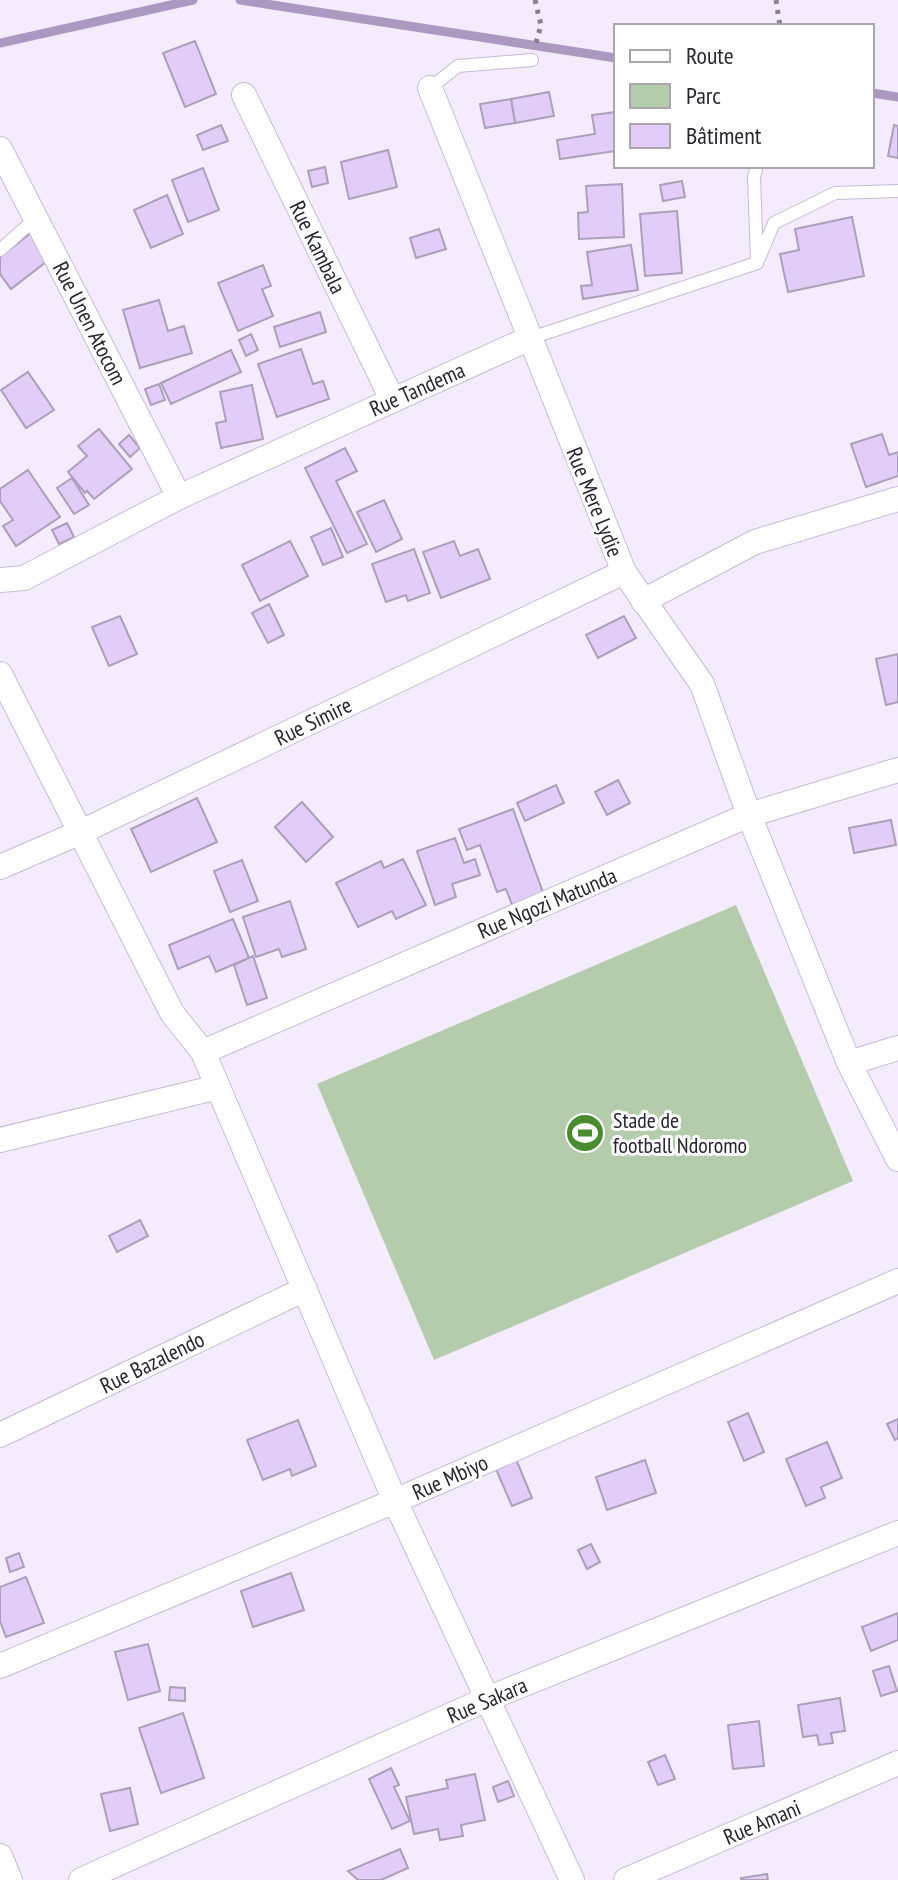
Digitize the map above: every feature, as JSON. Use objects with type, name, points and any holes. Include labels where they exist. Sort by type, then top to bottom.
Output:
[{"type":"street","name":"Rue Mere Lydie","points":[[430,88],[528,339],[624,572],[702,684],[749,815],[849,1063],[898,1159]]},
{"type":"street","name":"Rue Kambala","points":[[244,95],[392,399]]},
{"type":"street","name":"Rue Unen Atocom","points":[[0,149],[179,497]]},
{"type":"street","name":"Rue Tandema","points":[[0,580],[24,578],[179,497],[528,339]]},
{"type":"street","points":[[643,601],[755,542],[898,499]]},
{"type":"street","name":"Rue Simire","points":[[0,867],[81,832],[624,572]]},
{"type":"street","points":[[0,674],[172,1013],[203,1052],[395,1501],[572,1880]]},
{"type":"street","name":"Rue Ngozi Matunda","points":[[203,1052],[749,815],[898,770]]},
{"type":"street","points":[[849,1063],[898,1048]]},
{"type":"street","points":[[0,1140],[218,1087]]},
{"type":"street","name":"Rue Mbiyo","points":[[0,1666],[395,1501],[898,1281]]},
{"type":"street","name":"Rue Bazalendo","points":[[0,1435],[305,1289]]},
{"type":"street","name":"Rue Sakara","points":[[81,1880],[487,1699],[898,1533]]},
{"type":"street","name":"Rue Amani","points":[[626,1880],[898,1763]]},
{"type":"street","points":[[0,1856],[10,1880]]},
{"type":"lane","name":"Rue Mere Lydie","points":[[430,88],[458,66],[532,60]]},
{"type":"lane","points":[[756,168],[754,177],[757,263]]},
{"type":"lane","points":[[757,263],[774,223],[835,193],[898,191]]},
{"type":"lane","points":[[0,250],[36,218]]},
{"type":"lane","name":"Rue Tandema","points":[[528,339],[757,263]]},
{"type":"path","points":[[532,60],[541,25],[535,0]]},
{"type":"path","points":[[776,0],[780,24]]},
{"type":"green space","name":"Stade de football Ndoromo","points":[[736,905],[853,1181],[434,1360],[317,1084]]},
{"type":"building","points":[[195,41],[216,94],[185,107],[163,53]]},
{"type":"building","points":[[549,92],[554,116],[515,123],[511,99]]},
{"type":"building","points":[[511,99],[515,123],[485,128],[480,104]]},
{"type":"building","points":[[614,112],[614,151],[560,159],[557,140],[595,134],[592,115]]},
{"type":"building","points":[[221,125],[228,141],[203,150],[197,135]]},
{"type":"building","points":[[894,125],[898,126],[898,158],[888,156]]},
{"type":"building","points":[[388,150],[397,187],[349,199],[341,162]]},
{"type":"building","points":[[325,167],[328,183],[312,187],[308,171]]},
{"type":"building","points":[[203,168],[219,210],[188,222],[172,180]]},
{"type":"building","points":[[682,181],[685,197],[663,201],[660,185]]},
{"type":"building","points":[[622,184],[624,237],[579,239],[578,213],[588,212],[586,186]]},
{"type":"building","points":[[167,195],[183,234],[151,248],[134,210]]},
{"type":"building","points":[[677,211],[682,273],[645,276],[640,214]]},
{"type":"building","points":[[852,217],[864,276],[788,292],[780,254],[799,250],[795,229]]},
{"type":"building","points":[[439,229],[446,249],[416,258],[410,238]]},
{"type":"building","points":[[31,233],[51,258],[11,289],[0,274],[0,257]]},
{"type":"building","points":[[631,245],[638,290],[583,299],[581,286],[592,285],[587,252]]},
{"type":"building","points":[[263,265],[271,286],[262,289],[273,316],[238,331],[218,283]]},
{"type":"building","points":[[159,300],[168,331],[184,326],[192,353],[140,368],[123,310]]},
{"type":"building","points":[[320,312],[326,332],[280,347],[274,327]]},
{"type":"building","points":[[251,334],[258,350],[246,356],[239,340]]},
{"type":"building","points":[[301,349],[313,384],[323,381],[329,399],[277,417],[258,364]]},
{"type":"building","points":[[231,350],[241,372],[171,404],[161,383]]},
{"type":"building","points":[[28,372],[54,410],[26,428],[1,390]]},
{"type":"building","points":[[159,384],[165,400],[151,405],[145,389]]},
{"type":"building","points":[[252,385],[263,439],[221,448],[216,423],[226,421],[220,392]]},
{"type":"building","points":[[99,429],[132,469],[94,499],[68,472],[87,456],[78,446]]},
{"type":"building","points":[[882,434],[889,455],[898,452],[898,476],[866,487],[851,444]]},
{"type":"building","points":[[129,435],[140,448],[130,457],[119,444]]},
{"type":"building","points":[[345,448],[357,471],[336,481],[367,544],[347,553],[305,468]]},
{"type":"building","points":[[28,470],[60,517],[16,546],[3,526],[13,520],[0,501],[0,489]]},
{"type":"building","points":[[72,478],[89,505],[74,514],[57,488]]},
{"type":"building","points":[[384,500],[402,539],[376,552],[357,512]]},
{"type":"building","points":[[67,523],[74,537],[59,544],[52,530]]},
{"type":"building","points":[[331,528],[343,557],[323,565],[311,537]]},
{"type":"building","points":[[290,541],[308,576],[260,601],[242,565]]},
{"type":"building","points":[[454,541],[460,556],[478,549],[490,579],[441,598],[423,552]]},
{"type":"building","points":[[414,549],[430,593],[408,601],[406,595],[386,602],[372,564]]},
{"type":"building","points":[[269,604],[284,635],[268,643],[252,613]]},
{"type":"building","points":[[120,616],[137,654],[109,666],[92,627]]},
{"type":"building","points":[[624,616],[636,638],[598,658],[586,635]]},
{"type":"building","points":[[898,654],[898,702],[886,705],[876,659]]},
{"type":"building","points":[[618,780],[630,803],[607,815],[595,792]]},
{"type":"building","points":[[556,785],[564,803],[525,821],[517,803]]},
{"type":"building","points":[[197,798],[217,842],[151,872],[131,829]]},
{"type":"building","points":[[302,802],[333,837],[306,862],[275,827]]},
{"type":"building","points":[[513,809],[545,898],[514,910],[506,889],[497,892],[480,845],[467,850],[459,829]]},
{"type":"building","points":[[891,820],[896,845],[854,853],[849,828]]},
{"type":"building","points":[[455,838],[464,863],[475,859],[480,875],[452,884],[456,897],[435,905],[417,851]]},
{"type":"building","points":[[403,859],[426,905],[396,919],[392,911],[358,927],[336,883],[381,861],[384,868]]},
{"type":"building","points":[[242,860],[258,901],[230,912],[214,871]]},
{"type":"building","points":[[290,901],[306,949],[282,957],[279,949],[256,957],[243,917]]},
{"type":"building","points":[[233,919],[249,958],[216,972],[209,956],[178,969],[169,945]]},
{"type":"building","points":[[253,956],[267,998],[247,1005],[234,965]]},
{"type":"building","points":[[140,1220],[148,1236],[117,1252],[109,1236]]},
{"type":"building","points":[[748,1413],[764,1452],[744,1461],[728,1422]]},
{"type":"building","points":[[898,1419],[898,1438],[895,1440],[887,1424]]},
{"type":"building","points":[[298,1420],[316,1466],[292,1476],[290,1469],[263,1480],[247,1440]]},
{"type":"building","points":[[827,1442],[842,1478],[821,1487],[825,1498],[806,1506],[786,1459]]},
{"type":"building","points":[[516,1459],[532,1498],[512,1506],[495,1467]]},
{"type":"building","points":[[645,1460],[656,1493],[607,1510],[596,1477]]},
{"type":"building","points":[[591,1544],[600,1562],[587,1569],[578,1550]]},
{"type":"building","points":[[19,1553],[24,1567],[10,1572],[6,1558]]},
{"type":"building","points":[[291,1573],[304,1610],[253,1627],[241,1591]]},
{"type":"building","points":[[26,1577],[44,1623],[6,1637],[0,1621],[0,1587]]},
{"type":"building","points":[[898,1613],[898,1640],[871,1651],[862,1627]]},
{"type":"building","points":[[148,1644],[160,1691],[128,1700],[115,1652]]},
{"type":"building","points":[[889,1666],[897,1691],[881,1696],[873,1671]]},
{"type":"building","points":[[170,1687],[185,1688],[185,1701],[169,1700]]},
{"type":"building","points":[[840,1698],[845,1731],[831,1733],[833,1743],[819,1745],[817,1735],[803,1737],[798,1705]]},
{"type":"building","points":[[183,1713],[204,1778],[161,1793],[139,1728]]},
{"type":"building","points":[[759,1721],[764,1766],[733,1769],[728,1725]]},
{"type":"building","points":[[665,1755],[675,1779],[658,1785],[648,1762]]},
{"type":"building","points":[[391,1768],[399,1785],[394,1787],[410,1821],[392,1829],[369,1779]]},
{"type":"building","points":[[475,1774],[485,1820],[461,1825],[463,1836],[440,1840],[438,1829],[414,1834],[406,1797],[448,1788],[446,1780]]},
{"type":"building","points":[[508,1781],[514,1796],[498,1802],[493,1787]]},
{"type":"building","points":[[130,1788],[138,1824],[110,1831],[101,1794]]},
{"type":"building","points":[[400,1849],[408,1868],[381,1880],[358,1880],[348,1871]]},
{"type":"building","points":[[767,1874],[768,1880],[741,1880],[741,1878]]},
{"type":"waterway","points":[[0,43],[193,0]]},
{"type":"waterway","points":[[240,0],[614,58]]},
{"type":"waterway","points":[[874,93],[898,97]]},
{"type":"place","name":"Stade de football Ndoromo","points":[[585,1133]]}]
